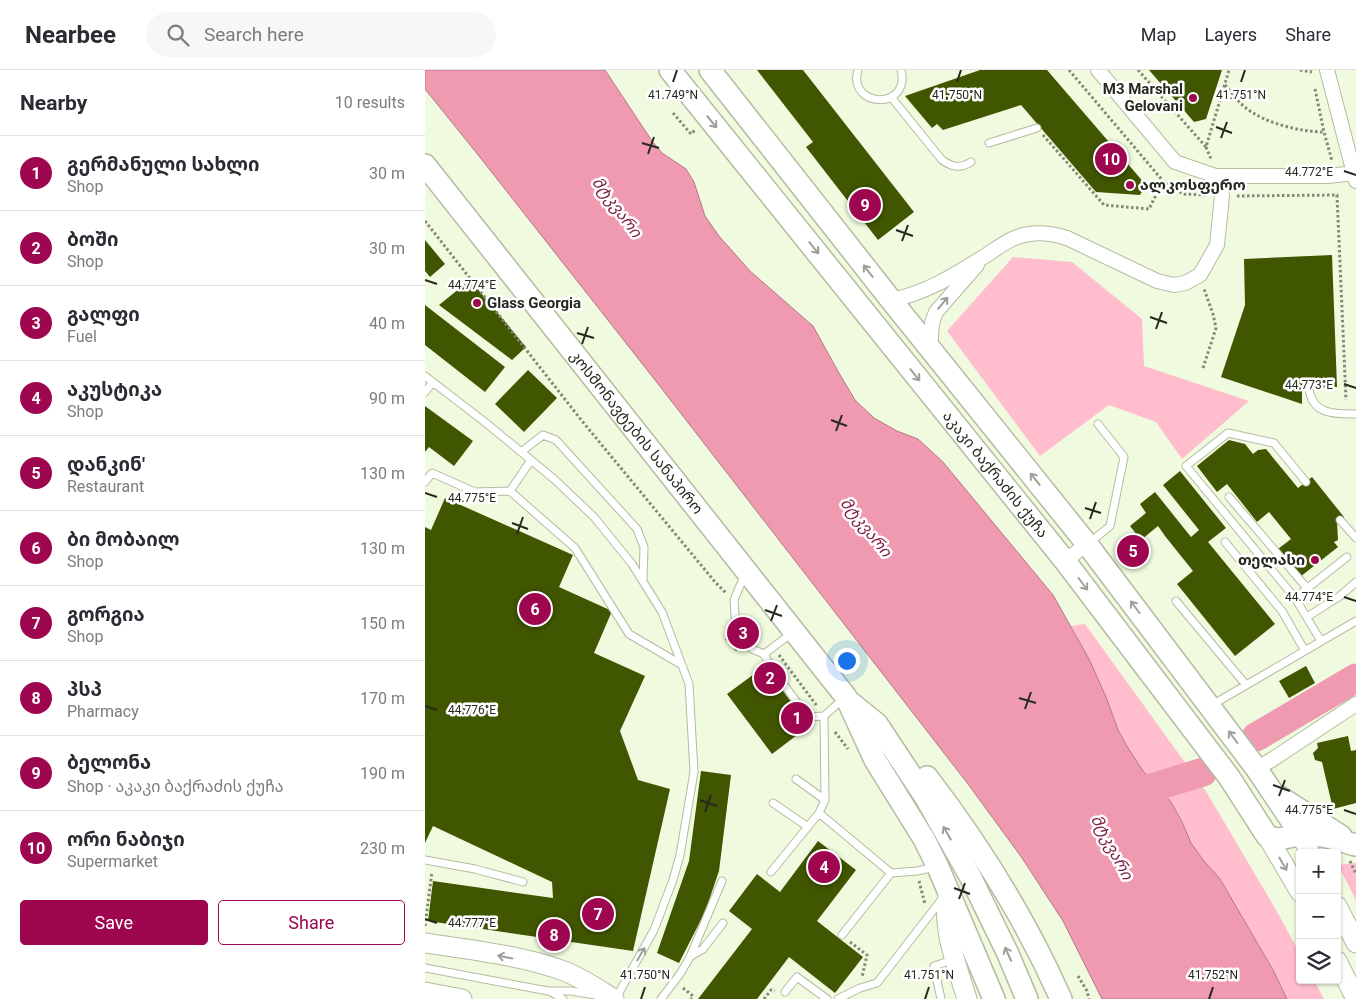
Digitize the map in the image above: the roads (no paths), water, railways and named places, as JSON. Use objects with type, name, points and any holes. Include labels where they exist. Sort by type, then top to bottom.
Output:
[{"type":"main road","name":"აკაკი ბაქრაძის ქუჩა","points":[[670,70],[1065,561],[1229,776],[1296,885]]},
{"type":"main road","name":"აკაკი ბაქრაძის ქუჩა","points":[[710,70],[891,300],[1087,544],[1256,768],[1306,844]]},
{"type":"main road","name":"კოსმონავტების სანაპირო","points":[[425,165],[847,699],[877,724],[926,798],[970,876],[1008,954],[1027,999]]},
{"type":"main road","name":"კოსმონავტების სანაპირო","points":[[847,699],[875,760],[924,839],[938,867],[994,999]]},
{"type":"main road","points":[[877,724],[916,762],[960,821],[1039,950],[1061,999]]},
{"type":"main road","points":[[1272,793],[1354,850]]},
{"type":"main road","points":[[1267,836],[1276,840],[1306,844],[1324,836],[1354,850]]},
{"type":"main road","points":[[1341,850],[1354,850]]},
{"type":"main road","points":[[967,999],[955,959],[946,917],[946,902],[949,891],[961,879],[970,876],[987,878],[999,883]]},
{"type":"main road","points":[[1341,914],[1356,943]]},
{"type":"main road","points":[[425,943],[553,967],[579,978],[614,999]]},
{"type":"main road","points":[[1341,969],[1356,999]]},
{"type":"main road","points":[[425,992],[462,999]]},
{"type":"street","points":[[1098,70],[1175,162],[1216,176],[1355,176],[1327,70]]},
{"type":"street","points":[[891,300],[909,297],[933,286],[986,256],[1013,238],[1027,234],[1052,234],[1067,238],[1157,281],[1173,284],[1185,283],[1200,275],[1217,245],[1222,196],[1216,176]]},
{"type":"street","points":[[930,349],[935,312],[986,256]]},
{"type":"street","points":[[1065,561],[1087,544]]},
{"type":"street","points":[[1256,768],[1270,761],[1356,704]]},
{"type":"lane","points":[[859,70],[858,85],[864,94],[875,100],[886,100],[901,86],[903,79],[901,70]]},
{"type":"lane","points":[[891,97],[942,160],[951,166],[966,165],[971,162]]},
{"type":"lane","points":[[989,143],[1037,128]]},
{"type":"lane","points":[[425,376],[554,479],[594,517],[632,564],[662,612],[689,684],[694,772],[680,855],[673,880],[654,930],[614,999],[571,991],[549,991],[425,968]]},
{"type":"lane","points":[[425,392],[433,382]]},
{"type":"lane","points":[[1309,388],[1312,400],[1318,408],[1327,412],[1356,414]]},
{"type":"lane","points":[[1087,544],[1110,526],[1124,457],[1098,424]]},
{"type":"lane","points":[[1306,482],[1274,443],[1228,433],[1185,466],[1295,598],[1321,641]]},
{"type":"lane","points":[[521,452],[543,435],[556,440],[637,529],[644,547],[643,581]]},
{"type":"lane","points":[[510,491],[531,460]]},
{"type":"lane","points":[[425,482],[432,473],[475,492],[510,491],[575,548],[629,634],[682,665]]},
{"type":"lane","points":[[1229,497],[1307,588]]},
{"type":"lane","points":[[1340,520],[1356,538]]},
{"type":"lane","points":[[1225,542],[1282,611],[1305,650]]},
{"type":"lane","points":[[1295,598],[1347,557]]},
{"type":"lane","points":[[747,572],[734,600],[735,616],[752,649],[764,654],[772,669],[808,716],[824,716],[847,699]]},
{"type":"lane","points":[[1307,617],[1340,596],[1356,582]]},
{"type":"lane","points":[[1176,600],[1246,685]]},
{"type":"lane","points":[[1210,707],[1356,621]]},
{"type":"lane","points":[[764,654],[794,631]]},
{"type":"lane","points":[[771,872],[819,813],[825,800],[824,716]]},
{"type":"lane","points":[[796,779],[825,800]]},
{"type":"lane","points":[[773,803],[808,827]]},
{"type":"lane","points":[[819,813],[891,873],[938,867]]},
{"type":"lane","points":[[425,860],[433,863],[475,869],[523,882]]},
{"type":"lane","points":[[842,935],[891,873]]},
{"type":"lane","points":[[661,999],[691,956],[722,881]]},
{"type":"lane","points":[[838,999],[860,988],[877,983],[949,891]]},
{"type":"lane","points":[[691,956],[703,949],[723,924]]},
{"type":"lane","points":[[941,999],[934,966],[955,959]]},
{"type":"lane","points":[[785,992],[797,977],[827,999]]},
{"type":"lane","points":[[549,991],[563,999]]},
{"type":"water","name":"მტკვარი","points":[[425,70],[605,70],[652,141],[662,153],[686,169],[694,182],[705,216],[719,236],[750,271],[813,326],[855,400],[874,418],[897,431],[918,439],[943,462],[1053,595],[1089,659],[1118,730],[1128,748],[1143,771],[1171,802],[1191,843],[1220,879],[1273,970],[1287,999],[1102,999],[1063,921],[1022,858],[968,784],[655,380],[425,89]]},
{"type":"waterway","points":[[1256,737],[1356,678]]},
{"type":"waterway","points":[[1119,798],[1203,772]]},
{"type":"place","name":"M3 Marshal Gelovani","points":[[1193,98]]},
{"type":"place","name":"ორი ნაბიჯი","points":[[1111,159]]},
{"type":"place","name":"ალკოსფერო","points":[[1130,185]]},
{"type":"place","name":"ბელონა","points":[[865,205]]},
{"type":"place","name":"Glass Georgia","points":[[477,303]]},
{"type":"place","name":"დანკინ'","points":[[1133,551]]},
{"type":"place","name":"თელასი","points":[[1315,560]]},
{"type":"place","name":"ბი მობაილ","points":[[535,609]]},
{"type":"place","name":"გალფი","points":[[743,633]]},
{"type":"place","name":"ბოში","points":[[770,678]]},
{"type":"place","name":"გერმანული სახლი","points":[[797,718]]},
{"type":"place","name":"აკუსტიკა","points":[[824,867]]},
{"type":"place","name":"გორგია","points":[[598,914]]},
{"type":"place","name":"პსპ","points":[[554,935]]}]
